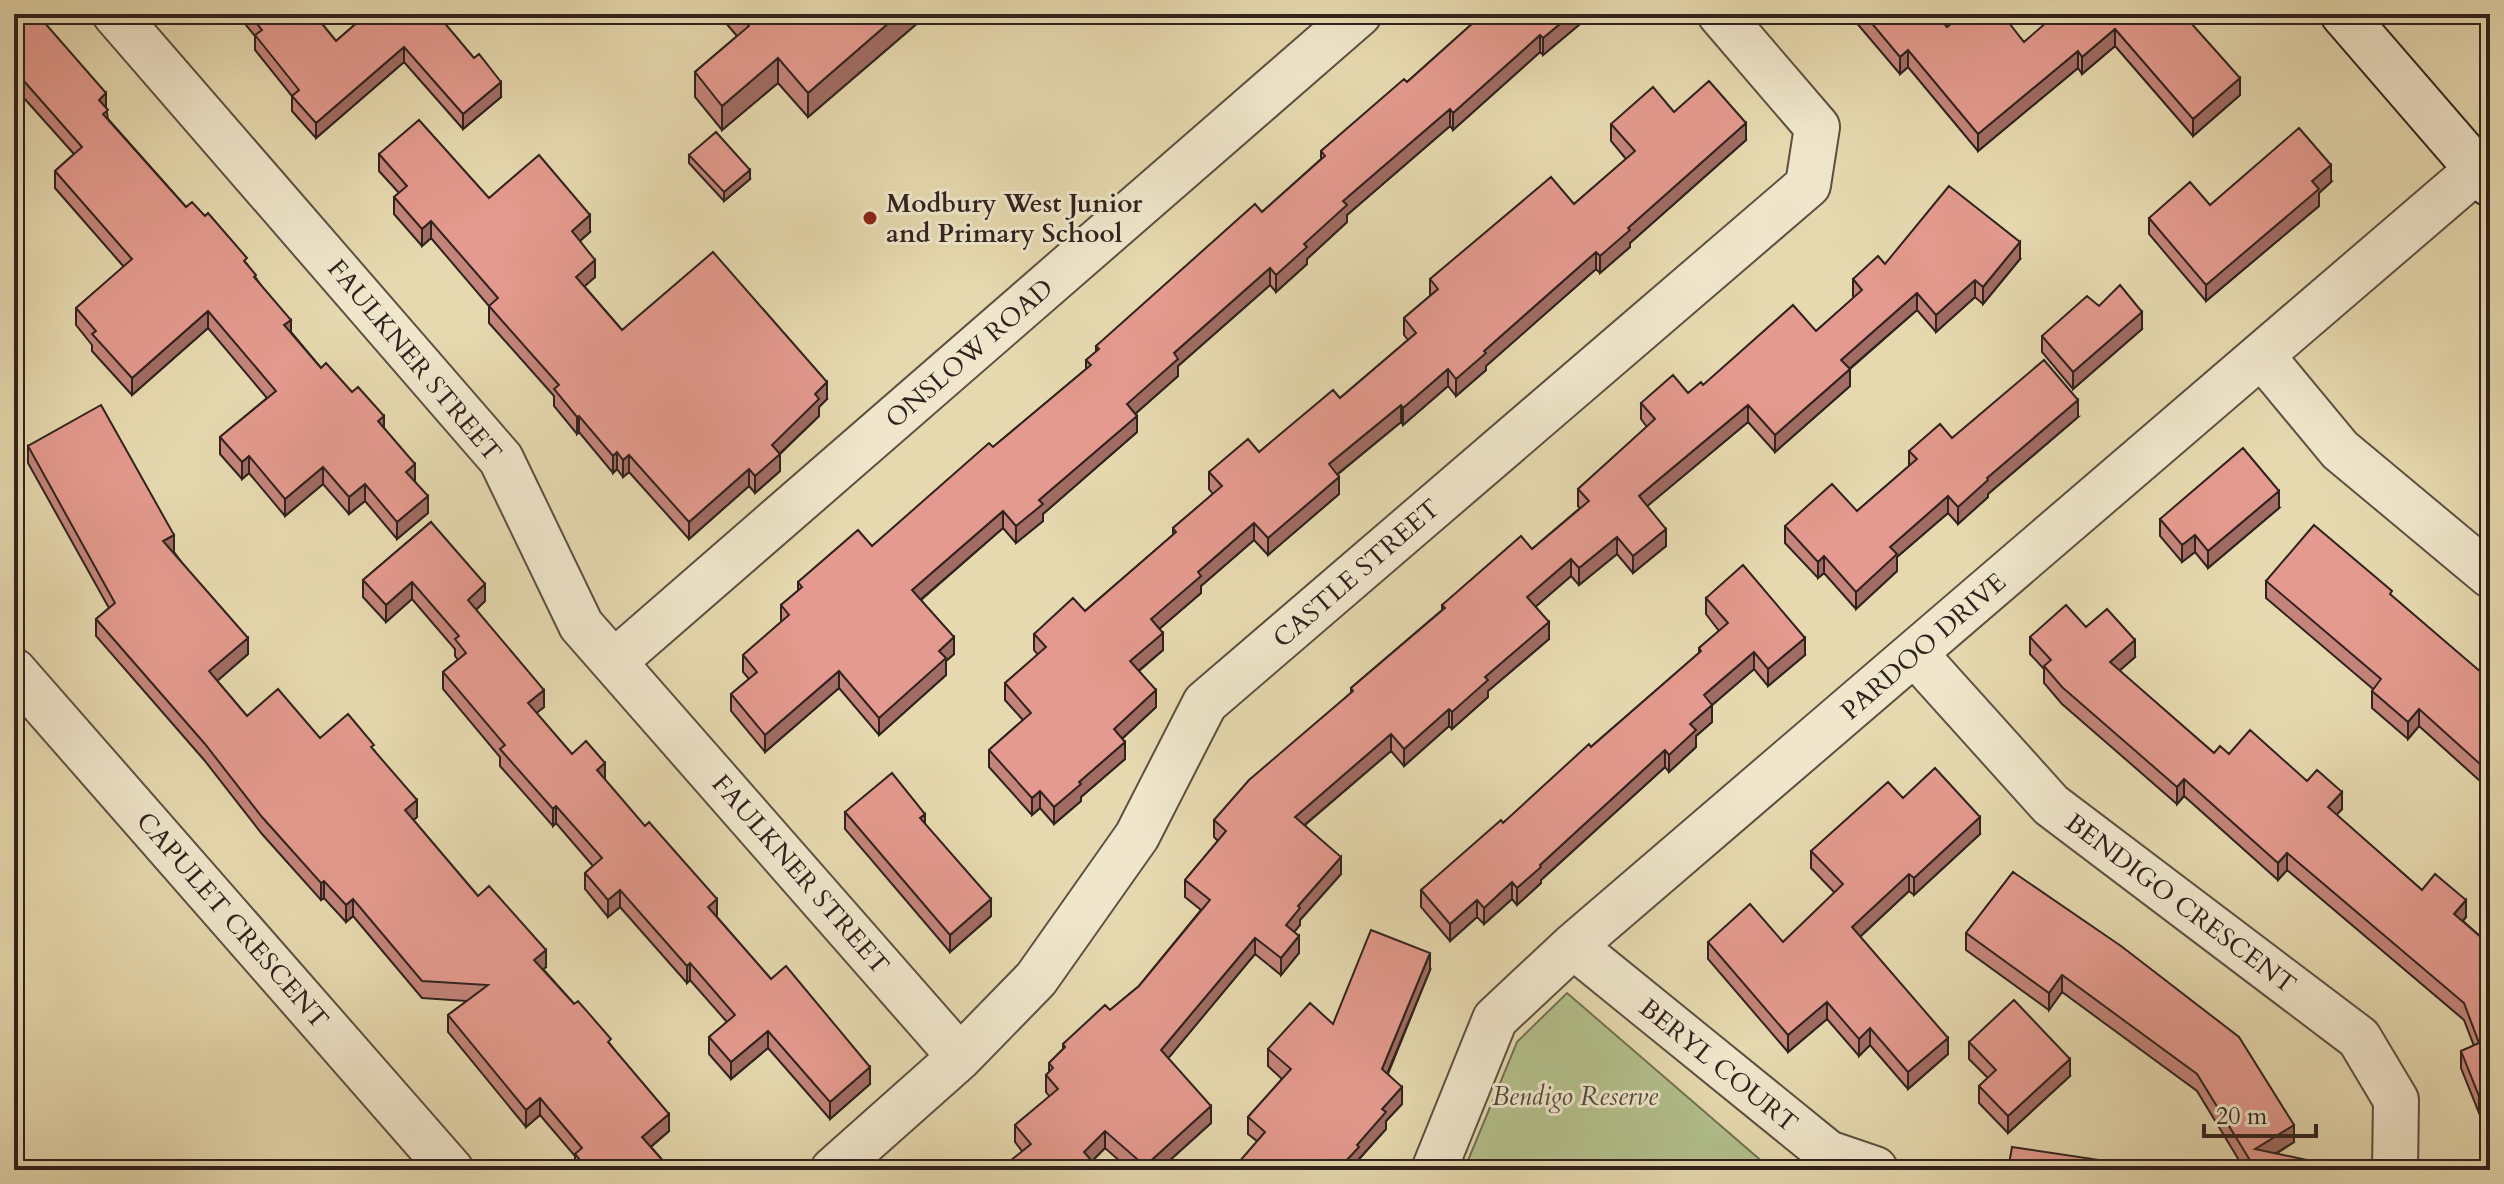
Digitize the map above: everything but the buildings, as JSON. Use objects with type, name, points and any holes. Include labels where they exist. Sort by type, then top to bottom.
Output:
[{"type":"street","name":"FAULKNER STREET","points":[[115,14],[501,459],[581,625],[960,1057]]},
{"type":"street","name":"ONSLOW ROAD","points":[[615,661],[1359,14]]},
{"type":"street","name":"CASTLE STREET","points":[[833,1170],[960,1057],[1036,979],[1137,836],[1205,703],[1808,185],[1817,127],[1720,14]]},
{"type":"street","points":[[2343,14],[2484,177]]},
{"type":"street","name":"PARDOO DRIVE","points":[[1434,1170],[1495,1019],[1573,946],[2262,356],[2484,177]]},
{"type":"street","points":[[2262,356],[2340,450],[2490,575]]},
{"type":"street","name":"BENDIGO CRESCENT","points":[[1915,654],[2051,805],[2359,1038],[2396,1100],[2395,1170]]},
{"type":"street","name":"CAPULET CRESCENT","points":[[14,671],[451,1170]]},
{"type":"street","name":"BERYL COURT","points":[[1573,946],[1828,1153],[1875,1169]]},
{"type":"green space","name":"Bendigo Reserve","points":[[1567,993],[1772,1170],[1464,1170],[1517,1042]]},
{"type":"place","name":"Modbury West Junior and Primary School","points":[[870,218]]}]
